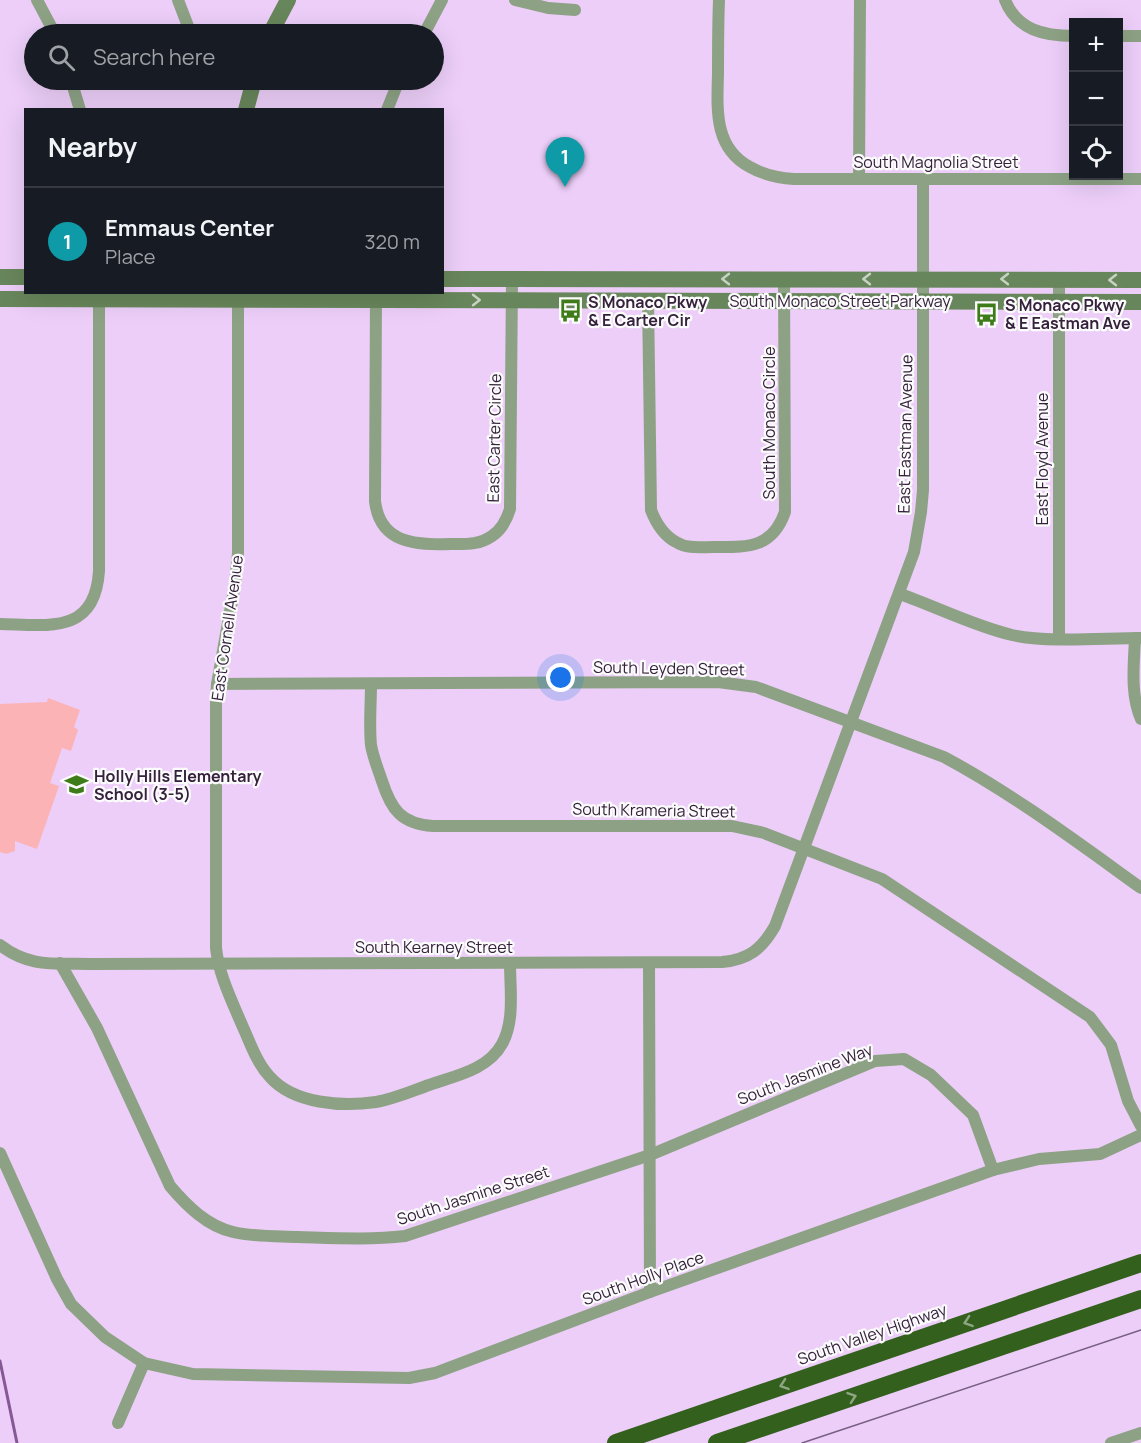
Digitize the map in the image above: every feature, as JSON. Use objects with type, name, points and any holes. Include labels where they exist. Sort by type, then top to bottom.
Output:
[{"type":"highway","points":[[1024,1303],[1141,1250]]},
{"type":"highway","name":"South Valley Highway","points":[[616,1443],[1141,1263]]},
{"type":"highway","points":[[717,1443],[1141,1299]]},
{"type":"highway","points":[[886,1386],[1141,1311]]},
{"type":"main road","points":[[275,24],[288,0]]},
{"type":"main road","points":[[247,108],[251,90]]},
{"type":"main road","points":[[0,277],[24,277]]},
{"type":"main road","name":"South Monaco Street Parkway","points":[[444,279],[1141,280]]},
{"type":"main road","name":"South Monaco Street Parkway","points":[[0,299],[376,296],[512,300],[1141,302]]},
{"type":"street","points":[[37,0],[50,24]]},
{"type":"street","points":[[178,0],[187,24]]},
{"type":"street","points":[[429,24],[442,0]]},
{"type":"street","points":[[515,0],[548,9],[575,10]]},
{"type":"street","name":"South Magnolia Street","points":[[718,0],[719,123],[724,142],[736,158],[752,168],[777,177],[1141,179]]},
{"type":"street","points":[[859,179],[860,0]]},
{"type":"street","points":[[1005,0],[1011,13],[1029,28],[1041,34],[1069,36]]},
{"type":"street","points":[[1123,36],[1141,36]]},
{"type":"street","points":[[74,90],[79,108]]},
{"type":"street","points":[[388,108],[395,90]]},
{"type":"street","name":"East Eastman Avenue","points":[[804,850],[914,552],[921,512],[923,178]]},
{"type":"street","name":"East Carter Circle","points":[[376,296],[376,508],[384,525],[399,538],[424,545],[477,543],[492,536],[507,517],[512,497],[512,279]]},
{"type":"street","name":"South Monaco Circle","points":[[648,300],[651,510],[654,520],[667,537],[690,547],[750,546],[765,540],[781,524],[786,502],[784,279]]},
{"type":"street","name":"East Floyd Avenue","points":[[1059,280],[1059,638]]},
{"type":"street","name":"East Cornell Avenue","points":[[238,296],[238,553],[235,585],[217,684],[216,948],[225,987],[258,1060],[277,1084],[295,1095],[314,1101],[366,1103],[388,1099],[471,1070],[491,1058],[504,1042],[510,1018],[510,963]]},
{"type":"street","points":[[0,624],[64,623],[79,617],[96,594],[99,571],[99,300]]},
{"type":"street","points":[[900,594],[997,630],[1020,636],[1138,638],[1134,690],[1136,706],[1141,718]]},
{"type":"street","name":"South Leyden Street","points":[[217,684],[718,682],[756,687],[944,757],[965,768],[1071,837],[1141,888]]},
{"type":"street","name":"South Krameria Street","points":[[371,684],[371,738],[374,759],[391,803],[396,811],[413,823],[433,826],[732,826],[764,833],[882,879],[1090,1017],[1111,1045],[1128,1101],[1141,1126]]},
{"type":"street","name":"South Kearney Street","points":[[0,945],[27,961],[60,963],[739,961],[753,953],[767,939],[775,926],[804,850]]},
{"type":"street","name":"South Jasmine Street","points":[[60,963],[97,1028],[171,1186],[186,1205],[207,1221],[232,1232],[256,1235],[381,1239],[405,1236],[650,1155]]},
{"type":"street","points":[[649,963],[650,1292]]},
{"type":"street","name":"South Jasmine Way","points":[[650,1155],[875,1061],[904,1059],[931,1075],[973,1115],[993,1170]]},
{"type":"street","name":"South Holly Place","points":[[0,1154],[57,1279],[71,1304],[105,1337],[144,1363],[193,1374],[408,1378],[435,1373],[650,1292],[993,1170],[1039,1159],[1100,1154],[1141,1135]]},
{"type":"street","points":[[118,1423],[144,1363]]},
{"type":"street","points":[[1111,1443],[1141,1433]]},
{"type":"shaded area","points":[[48,698],[80,710],[74,727],[78,730],[71,751],[62,748],[50,783],[59,786],[37,849],[15,841],[15,851],[6,854],[0,852],[0,704],[47,702]]},
{"type":"waterway","points":[[0,1361],[17,1443]]},
{"type":"tram line","points":[[802,1443],[1141,1330]]},
{"type":"place","name":"Emmaus Center","points":[[565,187]]},
{"type":"place","name":"S Monaco Pkwy & E Carter Cir","points":[[570,311]]},
{"type":"place","name":"S Monaco Pkwy & E Eastman Ave","points":[[987,314]]},
{"type":"place","name":"Holly Hills Elementary School (3-5)","points":[[76,785]]}]
